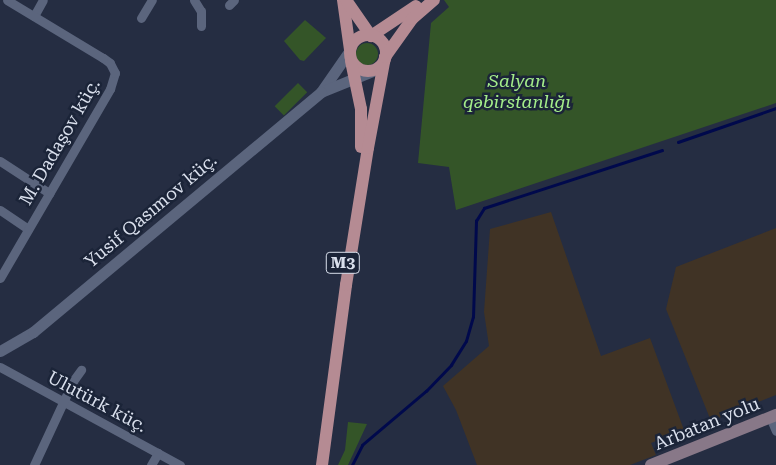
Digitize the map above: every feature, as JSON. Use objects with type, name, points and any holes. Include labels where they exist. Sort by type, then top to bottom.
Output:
[{"type":"main road","points":[[322,465],[346,284],[385,57],[384,46],[371,36],[344,0]]},
{"type":"main road","points":[[344,0],[351,55],[359,69],[375,70],[412,19],[434,0]]},
{"type":"main road","points":[[351,55],[352,44],[360,37],[371,36],[403,17],[423,0]]},
{"type":"main road","name":"M3","points":[[315,465],[361,142],[361,109],[351,55]]},
{"type":"main road","name":"Arbatan yolu","points":[[651,465],[773,416]]},
{"type":"street","points":[[7,0],[34,16],[43,0]]},
{"type":"street","points":[[141,18],[152,0]]},
{"type":"street","points":[[194,0],[201,10],[201,26]]},
{"type":"street","name":"M. Dadaşov küç.","points":[[1,274],[110,89],[115,73],[110,63],[103,58],[34,16]]},
{"type":"street","points":[[321,92],[351,55]]},
{"type":"street","points":[[321,92],[375,70]]},
{"type":"street","name":"Yusif Qasımov küç.","points":[[0,351],[33,332],[321,92]]},
{"type":"street","points":[[0,161],[49,194]]},
{"type":"street","points":[[0,210],[28,230]]},
{"type":"street","name":"Ulutürk küç.","points":[[0,367],[180,465]]},
{"type":"street","points":[[34,465],[81,370]]},
{"type":"street","points":[[773,416],[776,431]]},
{"type":"street","points":[[151,465],[158,453]]},
{"type":"shaded area","points":[[551,212],[601,356],[650,338],[684,430],[651,443],[656,455],[630,465],[477,465],[456,410],[443,386],[489,346],[484,312],[490,229]]},
{"type":"shaded area","points":[[776,228],[776,395],[711,421],[666,309],[676,267]]},
{"type":"green space","name":"Salyan qəbirstanlığı","points":[[444,0],[776,0],[776,103],[456,210],[449,167],[418,163],[431,23],[449,7]]},
{"type":"green space","points":[[305,20],[326,38],[304,61],[300,60],[284,41]]},
{"type":"green space","points":[[367,43],[375,46],[378,54],[375,62],[367,65],[359,62],[356,54],[359,46]]},
{"type":"green space","points":[[298,83],[307,92],[284,116],[275,106]]},
{"type":"green space","points":[[348,422],[367,424],[348,465],[338,465],[345,450]]},
{"type":"waterway","points":[[678,142],[776,108]]},
{"type":"waterway","points":[[352,465],[362,445],[426,391],[451,365],[466,341],[473,317],[476,221],[484,208],[662,150]]}]
